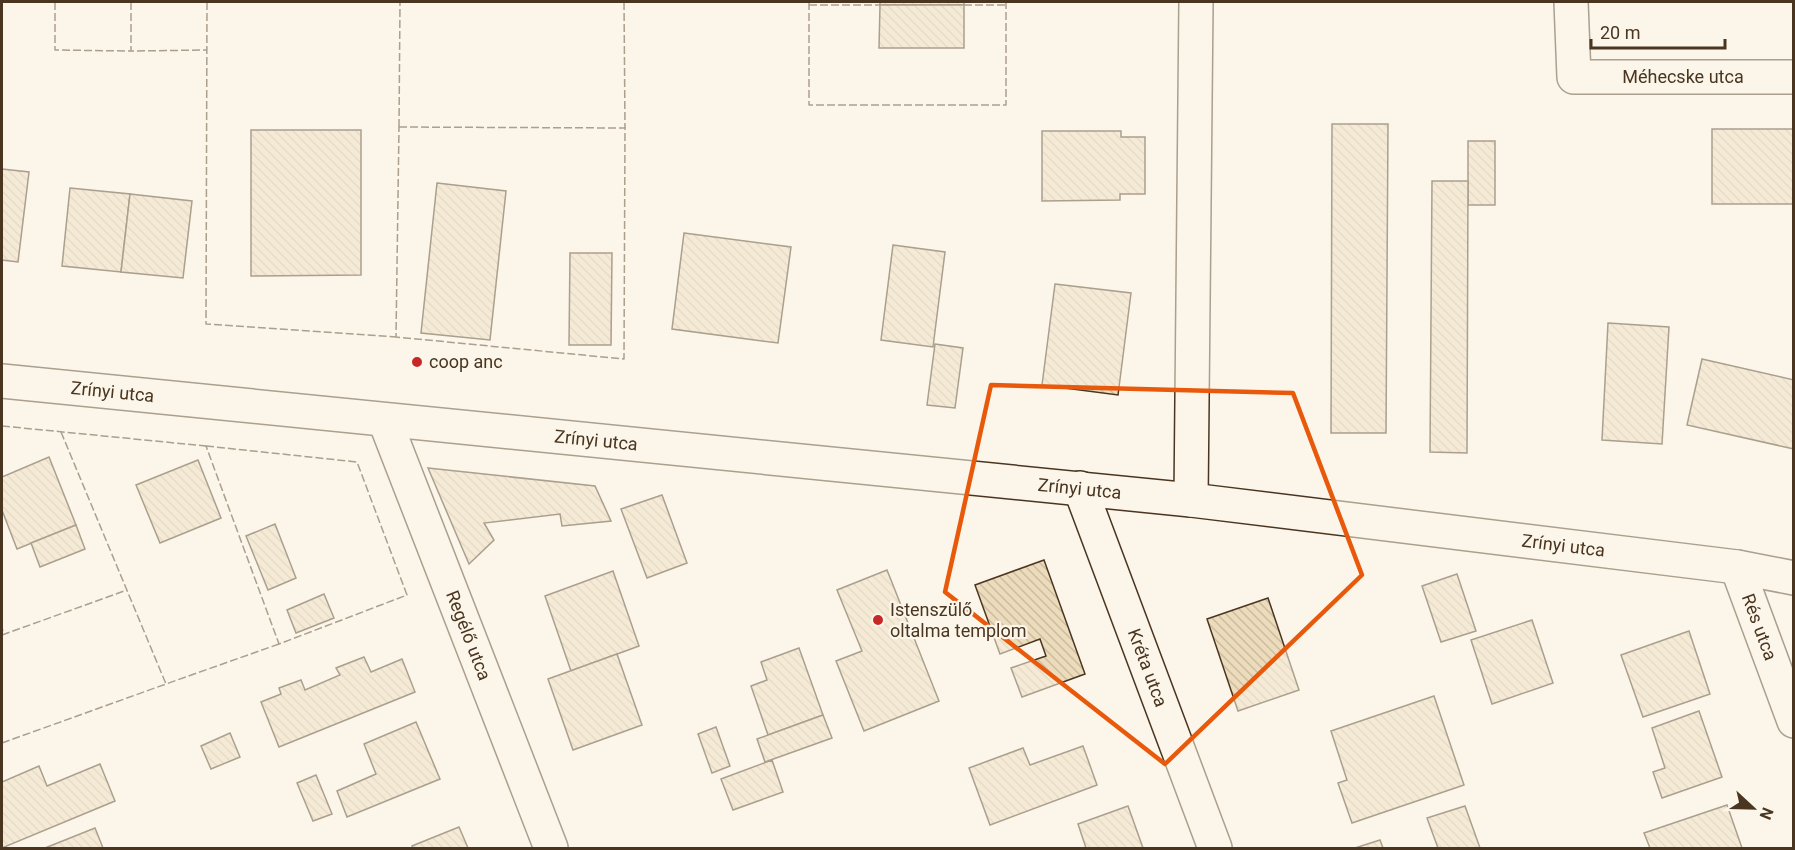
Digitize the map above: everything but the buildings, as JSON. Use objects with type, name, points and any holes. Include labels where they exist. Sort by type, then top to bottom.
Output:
[{"type":"street","points":[[1191,500],[1196,2]]},
{"type":"street","name":"Méhecske utca","points":[[1571,2],[1574,77],[1794,77]]},
{"type":"street","name":"Zrínyi utca","points":[[2,381],[1191,500],[1737,567],[1794,578]]},
{"type":"street","name":"Regélő utca","points":[[386,421],[551,849]]},
{"type":"street","name":"Kréta utca","points":[[1080,488],[1215,849]]},
{"type":"street","name":"Rés utca","points":[[1737,567],[1794,721]]},
{"type":"highlighted area","points":[[991,385],[1293,393],[1362,575],[1165,764],[945,592]]},
{"type":"fence","points":[[55,2],[55,50],[131,51]]},
{"type":"fence","points":[[131,2],[131,51],[207,50]]},
{"type":"fence","points":[[207,2],[206,324],[396,337]]},
{"type":"fence","points":[[399,127],[400,2]]},
{"type":"fence","points":[[624,2],[625,128]]},
{"type":"fence","points":[[809,2],[809,105],[1006,105],[1006,2]]},
{"type":"fence","points":[[809,5],[880,5]]},
{"type":"fence","points":[[964,5],[1006,5]]},
{"type":"fence","points":[[399,127],[625,128],[624,359],[396,337],[399,127]]},
{"type":"fence","points":[[2,426],[206,446]]},
{"type":"fence","points":[[61,432],[166,684],[279,644]]},
{"type":"fence","points":[[206,446],[357,462],[407,595],[279,644],[206,446]]},
{"type":"fence","points":[[2,635],[127,590]]},
{"type":"fence","points":[[2,743],[166,684]]},
{"type":"place","name":"coop anc","points":[[417,362]]},
{"type":"place","name":"Istenszülő oltalma templom","points":[[878,620]]}]
